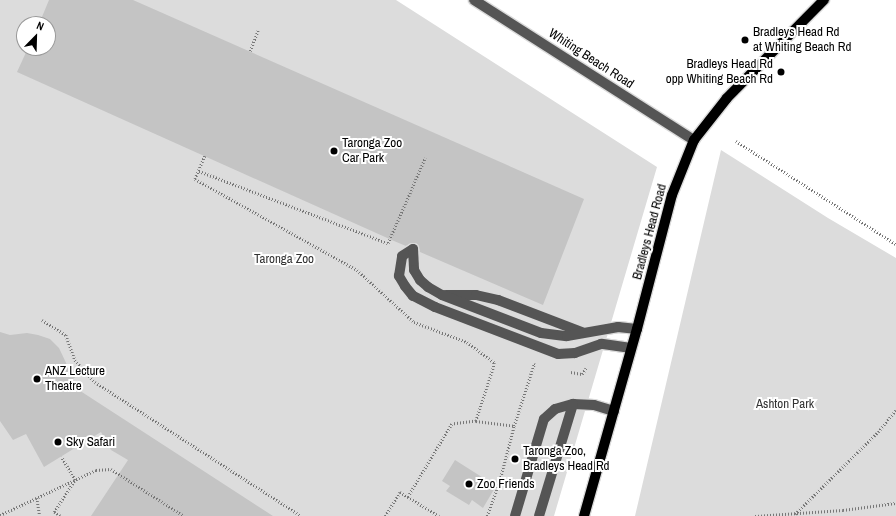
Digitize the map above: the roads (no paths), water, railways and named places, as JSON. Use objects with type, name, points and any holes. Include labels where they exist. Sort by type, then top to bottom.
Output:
[{"type":"main road","name":"Bradleys Head Road","points":[[584,516],[637,329],[672,195],[694,140],[727,98],[824,0]]},
{"type":"street","name":"Whiting Beach Road","points":[[474,0],[694,140]]},
{"type":"street","points":[[631,348],[601,344],[575,353],[558,354],[435,307],[413,296],[405,286],[400,276],[402,256],[413,249],[414,270],[420,280],[428,287],[442,295],[541,334],[567,336],[618,326],[637,329]]},
{"type":"street","points":[[442,295],[476,294],[498,300],[583,332]]},
{"type":"street","points":[[539,516],[573,404]]},
{"type":"street","points":[[515,516],[544,419],[555,409],[573,404],[594,405],[614,411]]},
{"type":"place","name":"Bradleys Head Rd at Whiting Beach Rd","points":[[745,40]]},
{"type":"place","name":"Bradleys Head Rd opp Whiting Beach Rd","points":[[781,72]]},
{"type":"place","name":"Taronga Zoo Car Park","points":[[334,151]]},
{"type":"place","name":"ANZ Lecture Theatre","points":[[37,379]]},
{"type":"place","name":"Sky Safari","points":[[58,442]]},
{"type":"place","name":"Taronga Zoo, Bradleys Head Rd","points":[[515,459]]},
{"type":"place","name":"Zoo Friends","points":[[469,484]]},
{"type":"park label","name":"Taronga Zoo","points":[[284,259]]},
{"type":"park label","name":"Ashton Park","points":[[785,404]]}]
